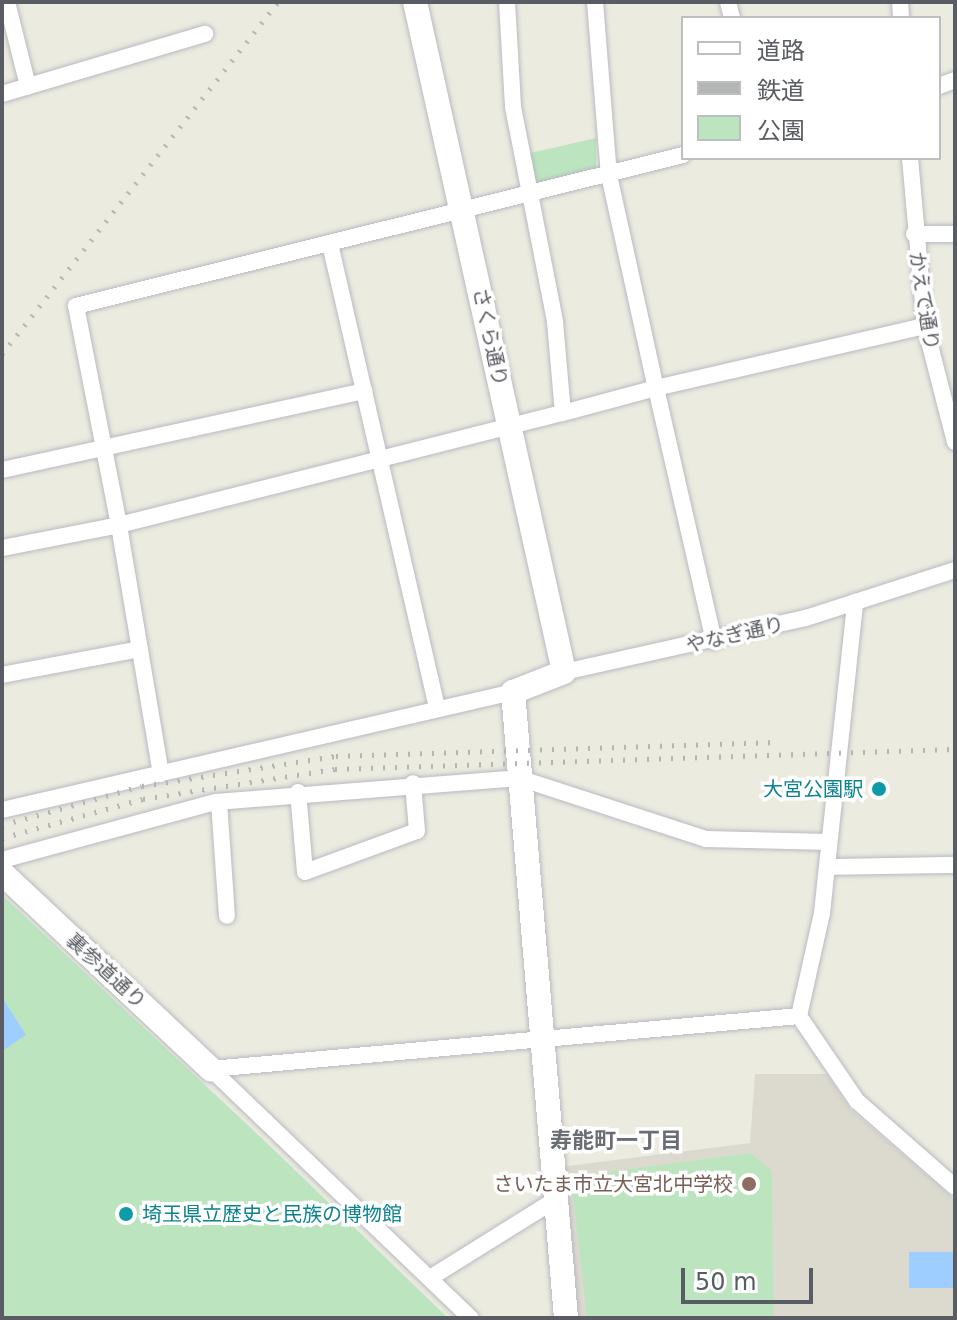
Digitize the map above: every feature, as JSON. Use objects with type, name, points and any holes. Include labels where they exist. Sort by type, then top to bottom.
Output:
[{"type":"street","points":[[7,2],[28,86]]},
{"type":"street","name":"さくら通り","points":[[415,2],[564,672]]},
{"type":"street","points":[[507,2],[513,107],[555,322],[563,413]]},
{"type":"street","points":[[595,2],[609,175],[714,641]]},
{"type":"street","points":[[2,94],[205,34]]},
{"type":"street","points":[[161,774],[119,525],[76,306],[463,209],[529,197],[681,156]]},
{"type":"street","name":"かえで通り","points":[[910,160],[914,234],[925,326],[953,432]]},
{"type":"street","points":[[914,234],[955,234]]},
{"type":"street","points":[[330,244],[437,708]]},
{"type":"street","points":[[2,548],[119,525],[381,464],[656,388],[925,326]]},
{"type":"street","points":[[2,470],[364,391]]},
{"type":"street","name":"やなぎ通り","points":[[513,692],[564,672],[714,641],[855,602],[955,570]]},
{"type":"street","points":[[799,1016],[811,986],[855,602]]},
{"type":"street","points":[[2,675],[140,649]]},
{"type":"street","points":[[2,810],[513,692],[566,1318]]},
{"type":"street","points":[[2,860],[138,817],[219,802],[298,792],[519,778],[706,839],[829,842]]},
{"type":"street","points":[[298,792],[305,872],[417,831],[413,783]]},
{"type":"street","points":[[219,802],[227,916]]},
{"type":"street","points":[[827,867],[955,865]]},
{"type":"street","name":"裏参道通り","points":[[2,873],[211,1069]]},
{"type":"street","points":[[211,1069],[799,1016]]},
{"type":"street","points":[[799,1016],[857,1101],[955,1187]]},
{"type":"street","points":[[211,1069],[471,1318]]},
{"type":"street","points":[[430,1278],[555,1200]]},
{"type":"shaded area","name":"さいたま市立大宮北中学校","points":[[755,1074],[827,1074],[850,1109],[955,1200],[955,1318],[578,1318],[560,1167],[750,1143]]},
{"type":"green space","points":[[596,138],[596,173],[534,183],[526,154]]},
{"type":"green space","points":[[2,895],[269,1145],[448,1318],[2,1318]]},
{"type":"green space","points":[[751,1153],[772,1171],[774,1318],[587,1318],[571,1177]]},
{"type":"water","points":[[2,997],[26,1035],[2,1051]]},
{"type":"water","points":[[909,1252],[955,1252],[955,1288],[909,1288]]},
{"type":"railway","points":[[2,354],[278,2]]},
{"type":"railway","points":[[2,825],[142,786],[336,756],[778,742]]},
{"type":"railway","points":[[2,838],[143,799],[335,769],[955,749]]},
{"type":"place","name":"大宮公園駅","points":[[879,789]]},
{"type":"place","name":"さいたま市立大宮北中学校","points":[[749,1184]]},
{"type":"place","name":"埼玉県立歴史と民族の博物館","points":[[126,1214]]},
{"type":"district","name":"寿能町一丁目","points":[[616,1141]]}]
